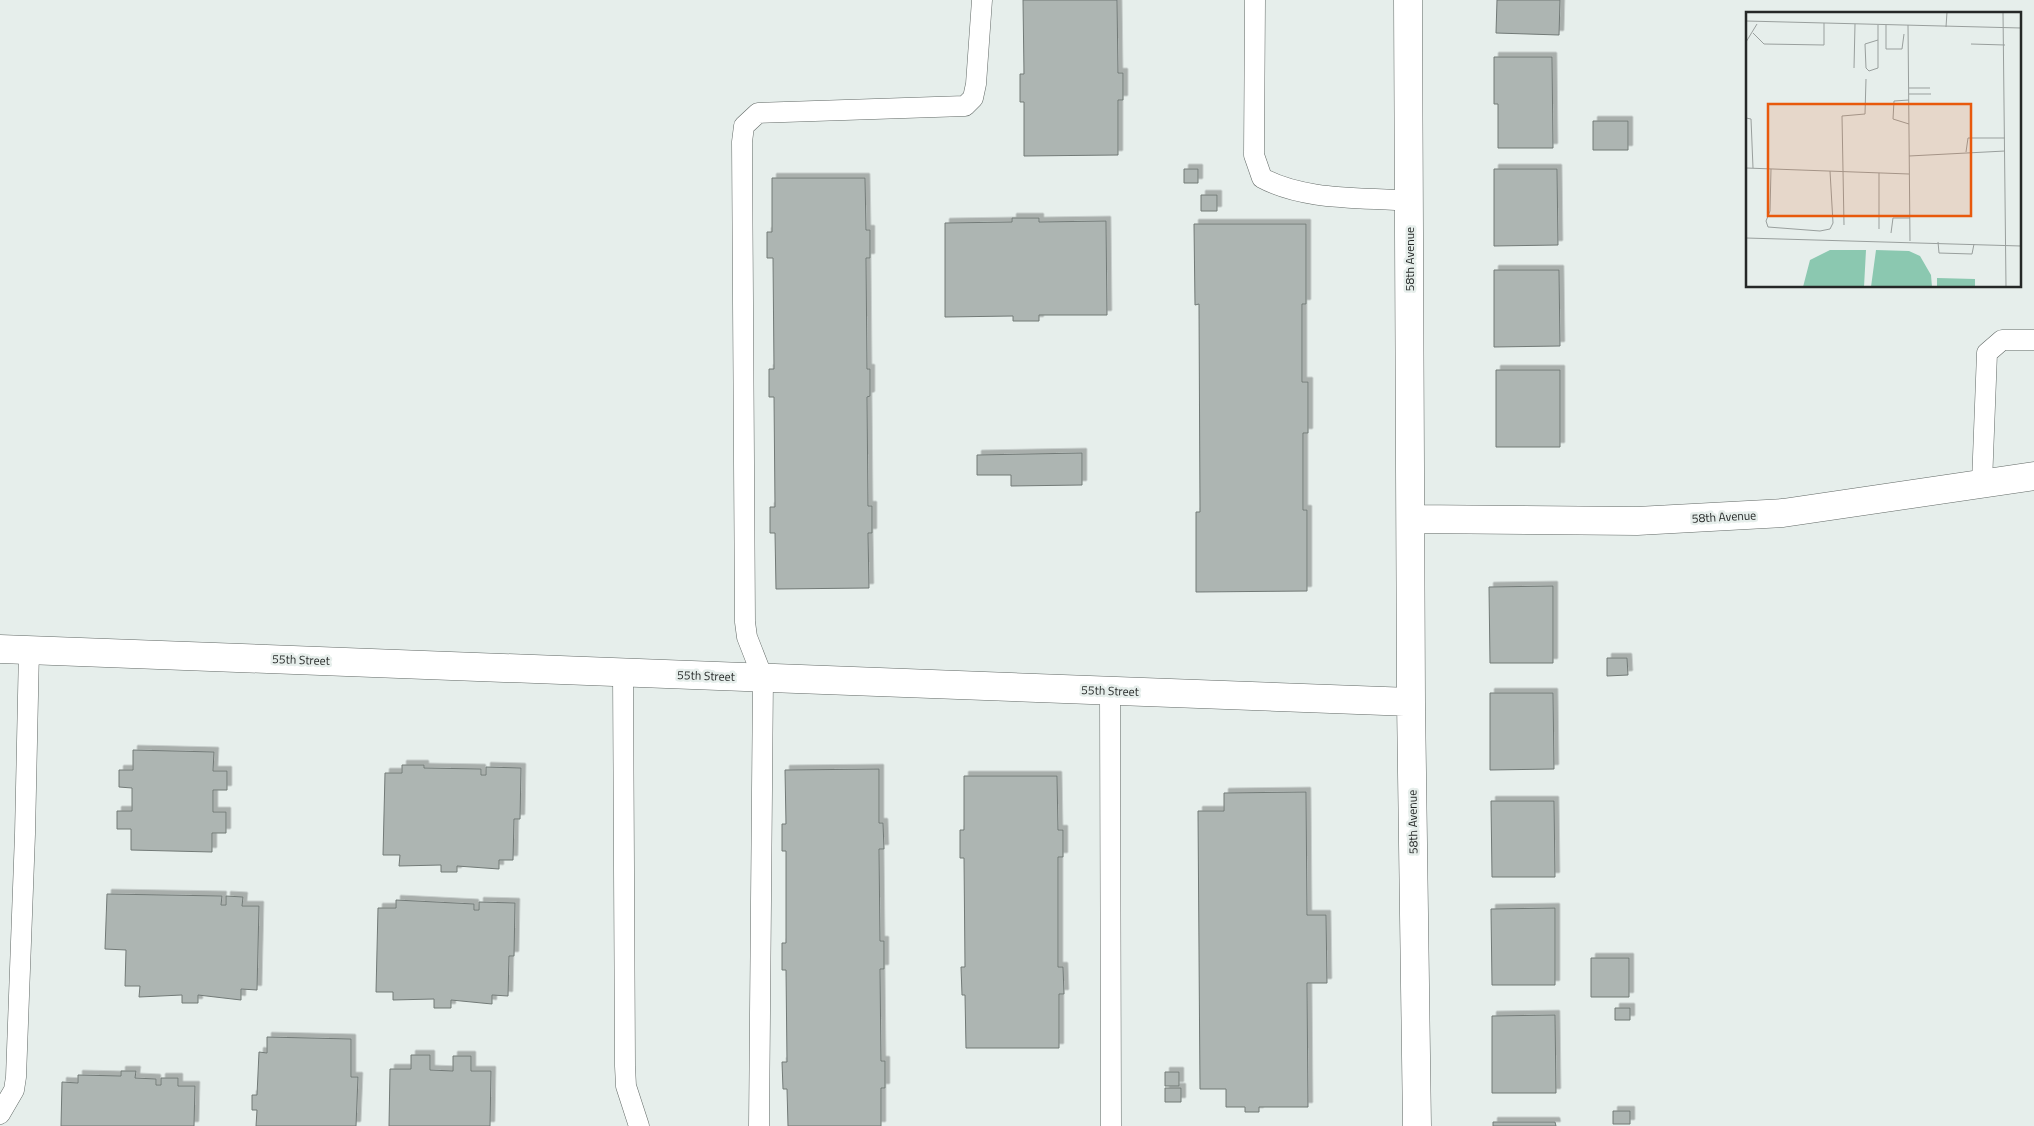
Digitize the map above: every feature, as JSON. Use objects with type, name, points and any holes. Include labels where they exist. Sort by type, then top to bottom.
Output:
[{"type":"street","name":"58th Avenue","points":[[1408,0],[1412,519],[1411,702],[1418,1126]]},
{"type":"street","name":"58th Avenue","points":[[1412,519],[1637,521],[1783,514],[2034,476]]},
{"type":"street","name":"55th Street","points":[[0,649],[1411,702]]},
{"type":"lane","points":[[758,1126],[763,678],[747,637],[745,622],[742,152],[744,126],[758,113],[965,106],[973,98],[976,84],[982,0]]},
{"type":"lane","points":[[1254,0],[1254,154],[1262,178],[1282,188],[1314,194],[1410,201]]},
{"type":"lane","points":[[1982,484],[1986,353],[2002,340],[2034,340]]},
{"type":"lane","points":[[0,1114],[14,1090],[16,1077],[25,834],[29,650]]},
{"type":"lane","points":[[623,672],[625,1066],[626,1086],[639,1126]]},
{"type":"lane","points":[[1110,691],[1111,1126]]},
{"type":"building","points":[[1023,0],[1117,0],[1118,73],[1123,73],[1123,100],[1118,100],[1118,155],[1024,156],[1024,102],[1020,102],[1020,74],[1024,74]]},
{"type":"building","points":[[1497,0],[1560,0],[1559,35],[1496,33]]},
{"type":"building","points":[[1494,57],[1552,57],[1553,148],[1498,148],[1498,104],[1494,104]]},
{"type":"building","points":[[1593,121],[1628,121],[1628,150],[1593,150]]},
{"type":"building","points":[[1184,169],[1198,169],[1198,183],[1184,183]]},
{"type":"building","points":[[1494,169],[1557,169],[1558,245],[1494,246]]},
{"type":"building","points":[[772,178],[865,178],[866,230],[870,230],[870,258],[866,258],[867,369],[870,369],[870,396],[867,397],[868,506],[872,506],[872,533],[868,533],[869,588],[776,589],[775,533],[770,533],[770,507],[775,507],[774,397],[769,397],[769,369],[774,369],[773,258],[767,258],[767,232],[772,232]]},
{"type":"building","points":[[1201,195],[1217,195],[1217,211],[1201,211]]},
{"type":"building","points":[[1012,218],[1039,218],[1039,222],[1106,221],[1107,315],[1039,315],[1039,321],[1013,321],[1013,316],[945,317],[945,223],[1012,222]]},
{"type":"building","points":[[1194,224],[1306,224],[1306,304],[1302,304],[1302,382],[1308,382],[1308,433],[1303,433],[1303,510],[1307,510],[1307,591],[1196,592],[1196,512],[1200,512],[1199,304],[1195,305]]},
{"type":"building","points":[[1494,270],[1559,270],[1560,346],[1494,347]]},
{"type":"building","points":[[1496,370],[1560,370],[1560,447],[1496,447]]},
{"type":"building","points":[[1082,453],[1082,485],[1011,486],[1011,475],[977,475],[977,455]]},
{"type":"building","points":[[1553,586],[1553,663],[1490,663],[1489,587]]},
{"type":"building","points":[[1607,658],[1627,658],[1628,675],[1607,676]]},
{"type":"building","points":[[1490,693],[1553,693],[1554,769],[1490,770]]},
{"type":"building","points":[[133,750],[214,752],[213,771],[227,771],[227,790],[213,790],[213,812],[226,812],[226,833],[212,833],[212,852],[131,850],[131,829],[117,829],[117,811],[132,811],[132,788],[119,787],[119,770],[133,770]]},
{"type":"building","points":[[402,765],[424,765],[424,768],[481,769],[481,775],[486,775],[486,767],[521,768],[520,819],[514,819],[513,860],[499,860],[499,869],[457,866],[457,872],[441,872],[441,865],[399,866],[400,855],[383,855],[385,773],[402,773]]},
{"type":"building","points":[[879,769],[879,823],[883,823],[884,849],[879,849],[880,941],[884,941],[884,969],[880,969],[881,1061],[885,1061],[885,1088],[881,1088],[881,1126],[788,1126],[787,1089],[783,1089],[782,1062],[787,1062],[786,970],[782,970],[782,943],[786,943],[786,851],[782,851],[782,824],[786,824],[785,770]]},
{"type":"building","points":[[964,776],[1057,776],[1058,830],[1063,830],[1063,857],[1058,857],[1058,967],[1063,967],[1064,994],[1059,994],[1059,1048],[966,1048],[965,995],[962,995],[961,967],[965,967],[964,858],[960,858],[960,830],[964,830]]},
{"type":"building","points":[[1306,792],[1307,915],[1326,915],[1327,983],[1307,983],[1308,1107],[1259,1107],[1259,1112],[1245,1112],[1245,1107],[1226,1107],[1226,1089],[1200,1089],[1198,811],[1224,811],[1224,793]]},
{"type":"building","points":[[1491,801],[1554,801],[1555,877],[1492,877]]},
{"type":"building","points":[[107,894],[222,896],[221,905],[226,905],[226,896],[243,897],[242,906],[259,906],[257,990],[241,989],[241,1000],[198,995],[198,1003],[182,1003],[182,995],[139,997],[140,986],[125,986],[126,950],[105,949]]},
{"type":"building","points":[[396,900],[474,904],[474,910],[479,910],[479,902],[515,903],[514,956],[509,956],[508,996],[492,995],[492,1004],[451,1000],[451,1008],[434,1008],[434,999],[393,1000],[393,992],[376,992],[378,908],[396,908]]},
{"type":"building","points":[[1555,908],[1555,985],[1492,985],[1491,909]]},
{"type":"building","points":[[1591,958],[1629,958],[1629,997],[1591,997]]},
{"type":"building","points":[[1615,1008],[1630,1008],[1630,1020],[1615,1020]]},
{"type":"building","points":[[1555,1015],[1556,1093],[1492,1093],[1492,1016]]},
{"type":"building","points":[[267,1037],[351,1039],[351,1077],[358,1077],[356,1126],[256,1126],[257,1110],[252,1110],[252,1095],[257,1095],[259,1052],[267,1053]]},
{"type":"building","points":[[411,1055],[430,1055],[430,1070],[453,1071],[453,1056],[471,1056],[471,1071],[491,1071],[490,1126],[389,1126],[390,1069],[411,1069]]},
{"type":"building","points":[[121,1071],[136,1071],[135,1078],[156,1079],[156,1085],[161,1085],[161,1078],[178,1078],[178,1086],[195,1086],[194,1126],[61,1126],[62,1082],[78,1083],[78,1075],[121,1076]]},
{"type":"building","points":[[1165,1072],[1179,1072],[1179,1086],[1165,1086]]},
{"type":"building","points":[[1165,1088],[1181,1088],[1181,1102],[1165,1102]]},
{"type":"building","points":[[1613,1111],[1630,1111],[1630,1124],[1613,1124]]},
{"type":"building","points":[[1493,1122],[1555,1122],[1556,1126],[1493,1126]]}]
